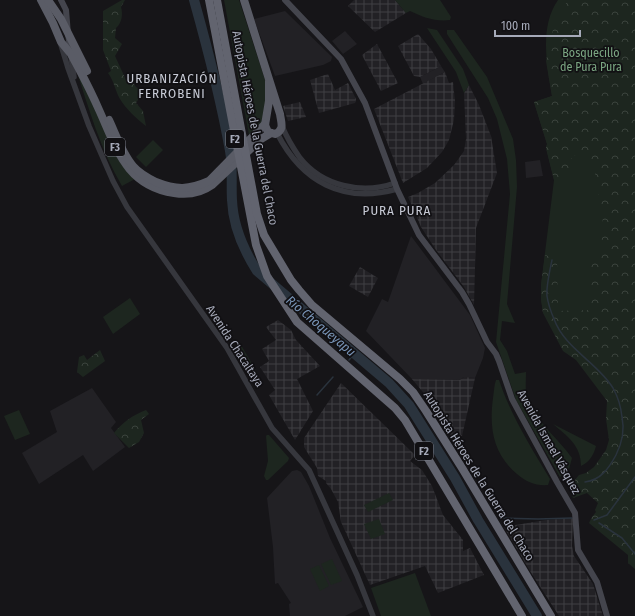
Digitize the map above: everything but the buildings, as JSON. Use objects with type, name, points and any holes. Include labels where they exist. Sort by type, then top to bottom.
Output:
[{"type":"highway","name":"F3","points":[[41,0],[68,34],[88,73],[124,151],[133,166],[145,176],[167,186],[180,189],[210,183]]},
{"type":"highway","name":"F3","points":[[48,0],[57,21],[60,42],[71,54],[98,108],[118,153],[130,171],[139,179],[154,187],[169,192],[183,194],[197,192],[208,188],[210,183],[259,136],[266,123]]},
{"type":"highway","name":"Autopista Héroes de la Guerra del Chaco","points":[[209,0],[256,245],[267,276],[292,315],[313,337],[395,408],[405,420],[522,616]]},
{"type":"highway","name":"Autopista Héroes de la Guerra del Chaco","points":[[217,0],[257,214],[264,235],[291,280],[312,305],[400,379],[413,392],[462,468],[551,616]]},
{"type":"highway","points":[[244,0],[269,81],[277,101],[278,128]]},
{"type":"highway","points":[[269,81],[269,101],[266,123],[267,130],[278,128]]},
{"type":"highway","points":[[266,123],[268,118],[278,118],[278,128]]},
{"type":"highway","name":"F3","points":[[259,136],[278,128]]},
{"type":"main road","name":"Avenida Chacaltaya","points":[[62,0],[66,10],[71,54]]},
{"type":"main road","name":"Avenida Ismael Vásquez","points":[[284,0],[341,59],[366,104],[397,190],[425,244],[462,292],[469,304],[487,342],[496,354],[512,399],[556,482],[575,513],[578,550],[597,582],[607,616]]},
{"type":"main road","points":[[57,21],[66,10]]},
{"type":"street","name":"Avenida Chacaltaya","points":[[60,42],[89,126],[106,169],[127,207],[227,348],[272,428],[309,470],[357,575],[373,616]]},
{"type":"street","name":"Avenida Chacaltaya","points":[[71,54],[76,90]]},
{"type":"street","points":[[278,128],[288,139],[301,159],[311,169],[329,181],[365,189],[380,187],[395,182]]},
{"type":"street","points":[[278,128],[288,152],[301,167],[314,178],[332,188],[355,194],[372,195],[397,190]]},
{"type":"shaded area","points":[[354,0],[395,0],[406,13],[375,32],[348,6]]},
{"type":"shaded area","points":[[285,11],[332,57],[331,61],[323,65],[275,76],[254,19]]},
{"type":"shaded area","points":[[345,31],[357,44],[343,54],[332,41]]},
{"type":"shaded area","points":[[418,34],[431,49],[441,66],[420,77],[414,76],[398,46]]},
{"type":"shaded area","points":[[377,44],[398,83],[381,91],[362,55]]},
{"type":"shaded area","points":[[441,66],[445,72],[423,84],[420,77]]},
{"type":"shaded area","points":[[445,72],[449,83],[453,82],[455,101],[454,120],[449,140],[442,152],[427,168],[403,183],[374,109]]},
{"type":"shaded area","points":[[328,74],[335,90],[348,83],[356,99],[355,103],[319,113],[310,80]]},
{"type":"shaded area","points":[[469,85],[479,105],[491,136],[497,173],[476,228],[474,305],[464,287],[436,250],[421,227],[408,197],[435,183],[454,165],[464,151],[466,139],[464,93]]},
{"type":"shaded area","points":[[300,102],[306,117],[288,121],[283,106]]},
{"type":"shaded area","points":[[540,160],[543,176],[526,178],[525,162]]},
{"type":"shaded area","points":[[411,236],[470,315],[485,348],[483,358],[475,378],[464,377],[460,380],[412,379],[366,331],[382,299],[388,302]]},
{"type":"shaded area","points":[[360,267],[378,278],[368,297],[349,286]]},
{"type":"shaded area","points":[[278,320],[291,330],[296,340],[320,366],[297,379],[313,411],[295,440],[269,395],[275,390],[260,367],[269,361],[262,349],[276,340],[266,327]]},
{"type":"shaded area","points":[[464,377],[475,378],[462,436],[452,438],[427,397],[412,379],[460,380]]},
{"type":"shaded area","points":[[341,383],[415,455],[410,461],[422,470],[432,486],[443,515],[463,540],[463,551],[470,548],[484,575],[438,593],[425,566],[370,585],[341,522],[338,502],[326,481],[318,476],[317,468],[304,447],[304,438]]},
{"type":"shaded area","points":[[92,388],[116,422],[111,428],[125,447],[93,471],[83,455],[39,484],[22,453],[57,432],[50,411]]},
{"type":"shaded area","points":[[297,470],[301,472],[309,486],[330,538],[363,607],[345,616],[290,616],[289,604],[291,603],[278,583],[275,584],[273,547],[267,498],[292,471]]},
{"type":"shaded area","points":[[573,518],[572,546],[574,556],[593,584],[603,616],[559,616],[504,527],[546,520]]},
{"type":"green space","points":[[122,0],[125,0],[121,7],[122,18],[120,24],[116,28],[115,38],[122,44],[115,56],[126,80],[129,77],[136,87],[143,92],[136,103],[143,111],[146,126],[132,114],[120,99],[108,73],[111,71],[103,50],[103,11]]},
{"type":"green space","points":[[224,0],[239,0],[267,86],[268,102],[262,122],[249,135]]},
{"type":"green space","points":[[395,0],[440,0],[451,17],[450,20],[429,18],[410,11],[406,13]]},
{"type":"green space","name":"Bosquecillo de Pura Pura","points":[[558,0],[635,0],[635,366],[553,315],[543,313],[541,285],[554,180],[546,148],[547,144],[534,102],[552,96],[548,72],[546,34],[548,22]]},
{"type":"green space","name":"Bosquecillo de Pura Pura","points":[[568,0],[635,0],[635,569],[628,563],[628,555],[589,523],[596,512],[595,510],[598,503],[587,493],[573,498],[569,487],[579,475],[586,473],[594,467],[606,450],[609,440],[606,419],[607,401],[576,360],[563,351],[543,313],[541,299],[541,285],[545,255],[557,258],[558,311],[590,310],[590,261],[601,249],[603,223],[593,161],[584,153],[572,156],[572,174],[554,180],[546,148],[547,144],[534,102],[552,96],[546,61],[554,25]]},
{"type":"green space","points":[[427,28],[437,30],[463,69],[469,85],[464,93],[456,72]]},
{"type":"green space","points":[[447,30],[454,30],[487,77],[513,139],[516,160],[517,187],[507,304],[515,323],[502,321],[500,340],[507,351],[515,374],[526,372],[527,397],[535,414],[572,458],[569,469],[560,477],[516,400],[496,342],[510,194],[507,159],[497,119],[488,98],[447,34]]},
{"type":"green space","points":[[75,66],[98,112],[121,164],[135,179],[122,186],[101,142]]},
{"type":"green space","points":[[153,140],[163,150],[146,167],[136,157]]},
{"type":"green space","points":[[130,298],[140,314],[113,334],[103,317]]},
{"type":"green space","points":[[241,345],[258,374],[260,383],[257,388],[233,349]]},
{"type":"green space","points":[[100,350],[105,361],[83,377],[77,372],[79,357],[84,355],[87,360]]},
{"type":"green space","points":[[496,380],[499,380],[515,419],[550,479],[548,485],[535,484],[520,477],[509,466],[498,449],[494,440],[492,420],[494,386]]},
{"type":"green space","points":[[19,410],[30,434],[15,440],[4,416]]},
{"type":"green space","points":[[146,410],[149,414],[141,420],[144,433],[139,442],[129,448],[114,433],[128,419]]},
{"type":"green space","points":[[553,424],[596,446],[593,455],[587,462],[581,466],[579,452],[576,447],[568,437]]},
{"type":"green space","points":[[267,435],[269,435],[289,458],[288,461],[268,480],[266,480],[264,476],[268,461]]},
{"type":"green space","points":[[389,493],[393,500],[368,512],[364,505]]},
{"type":"green space","points":[[379,519],[385,534],[371,539],[364,524]]},
{"type":"green space","points":[[332,559],[342,581],[331,585],[321,564]]},
{"type":"green space","points":[[319,565],[329,586],[320,591],[310,569]]},
{"type":"green space","points":[[415,573],[431,616],[381,616],[371,588]]},
{"type":"waterway","name":"Río Choqueyapu","points":[[194,0],[214,75],[230,151],[234,219],[243,246],[252,263],[257,271],[389,383],[409,405],[455,478],[478,520],[537,616]]},
{"type":"waterway","points":[[552,260],[548,278],[547,296],[559,330],[573,347],[599,370],[613,388],[618,398],[622,413],[622,437],[616,455],[604,473],[596,479],[585,482]]},
{"type":"waterway","points":[[349,360],[354,354]]},
{"type":"waterway","points":[[317,395],[333,377]]},
{"type":"waterway","points":[[594,520],[607,515],[635,477]]},
{"type":"waterway","points":[[502,518],[572,518]]},
{"type":"waterway","points":[[599,523],[622,538],[635,554]]},
{"type":"district","name":"URBANIZACIÓN FERROBENI","points":[[172,86]]},
{"type":"district","name":"PURA PURA","points":[[397,210]]}]
